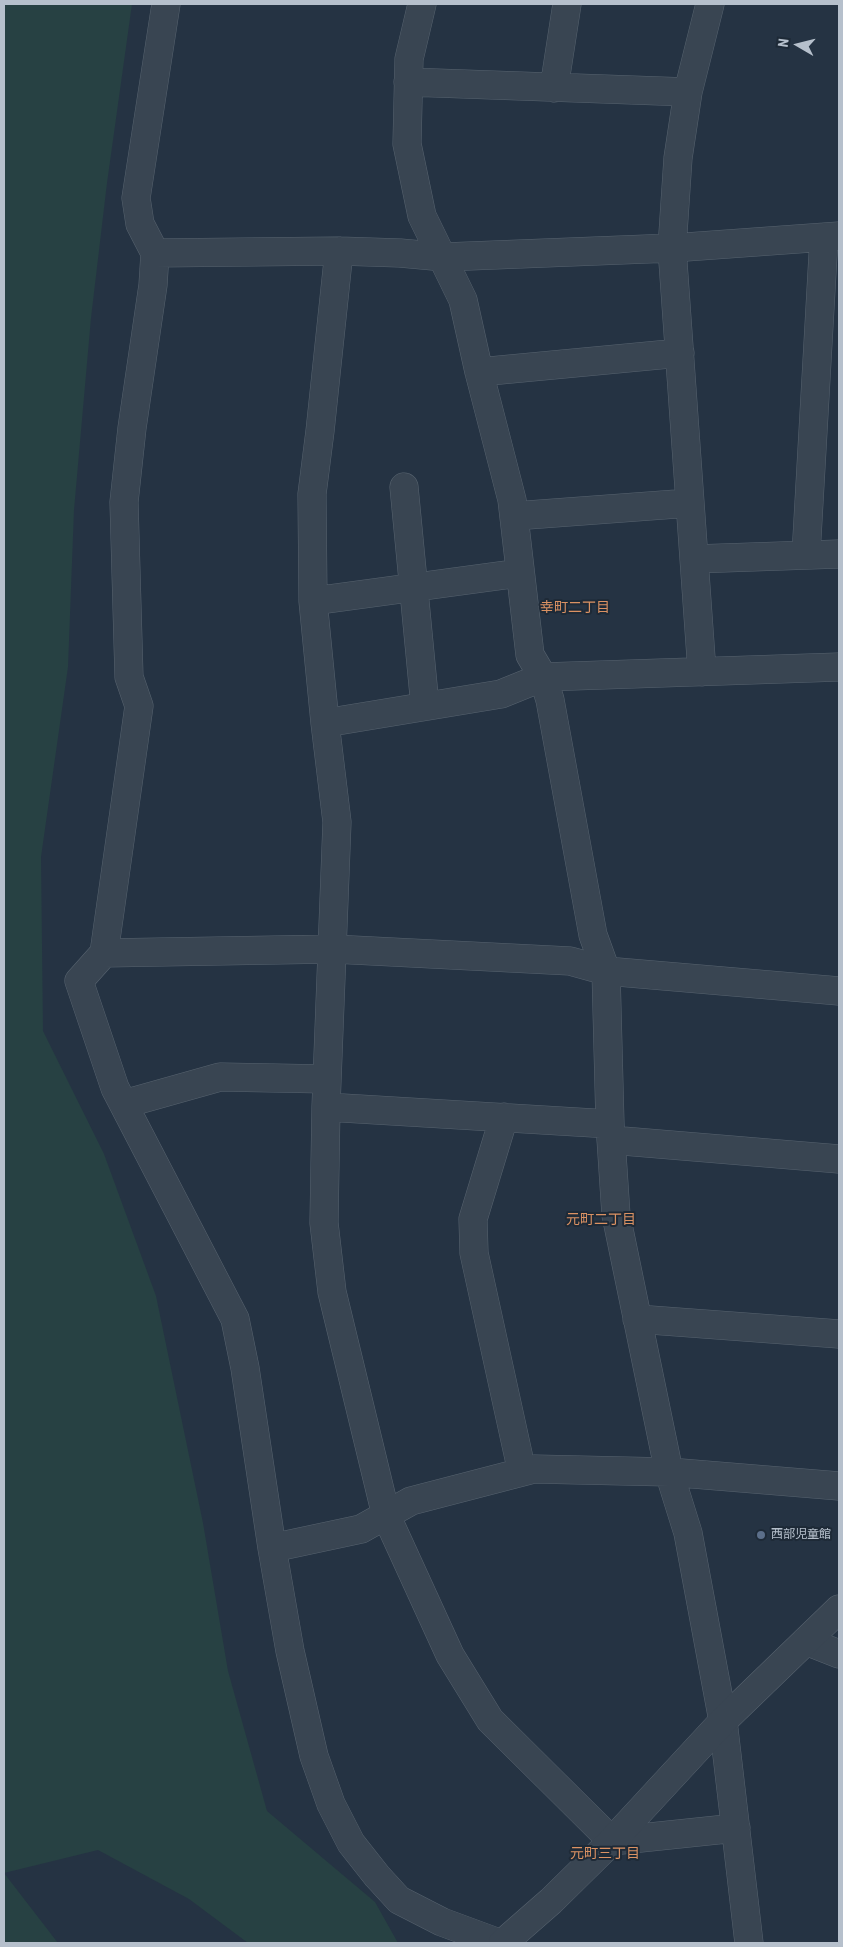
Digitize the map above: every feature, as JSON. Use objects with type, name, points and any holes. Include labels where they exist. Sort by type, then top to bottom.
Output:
[{"type":"street","points":[[166,4],[136,198],[140,224],[155,254],[153,285],[132,428],[124,502],[129,677],[139,706],[104,952],[79,981],[115,1088],[235,1319],[245,1368],[272,1548],[290,1651],[314,1756],[331,1804],[351,1843],[399,1900],[442,1922],[501,1943],[551,1901],[612,1841],[723,1721],[839,1609]]},
{"type":"street","points":[[422,4],[409,59],[407,144],[422,216],[444,257],[463,300],[479,372],[512,500],[530,655],[543,677],[550,700],[594,935],[606,971],[610,1132],[616,1215],[669,1472],[688,1533],[723,1721],[749,1943]]},
{"type":"street","points":[[554,88],[567,4]]},
{"type":"street","points":[[702,672],[672,248],[678,158],[688,92],[710,4]]},
{"type":"street","points":[[408,82],[688,92]]},
{"type":"street","points":[[155,254],[340,251],[444,257],[672,248],[832,236],[806,555]]},
{"type":"street","points":[[340,251],[322,422],[312,494],[313,601],[337,822],[326,1107],[324,1223],[332,1292],[386,1515],[450,1655],[490,1720],[612,1841]]},
{"type":"street","points":[[479,372],[680,353]]},
{"type":"street","points":[[404,486],[425,706]]},
{"type":"street","points":[[514,516],[690,503]]},
{"type":"street","points":[[694,558],[839,554]]},
{"type":"street","points":[[313,601],[520,573]]},
{"type":"street","points":[[325,723],[501,694],[543,677],[839,667]]},
{"type":"street","points":[[104,952],[333,949],[570,961],[606,971],[839,991]]},
{"type":"street","points":[[124,1104],[220,1077],[328,1078]]},
{"type":"street","points":[[326,1107],[504,1117],[839,1160]]},
{"type":"street","points":[[504,1117],[473,1219],[474,1253],[522,1472]]},
{"type":"street","points":[[638,1319],[839,1334]]},
{"type":"street","points":[[272,1548],[361,1529],[411,1501],[534,1469],[669,1472],[839,1486]]},
{"type":"street","points":[[806,1641],[839,1654]]},
{"type":"street","points":[[612,1841],[736,1828]]},
{"type":"green space","points":[[4,4],[132,4],[107,183],[91,318],[74,510],[68,667],[41,857],[43,1031],[104,1154],[156,1296],[203,1523],[228,1671],[267,1811],[375,1902],[398,1943],[248,1943],[189,1899],[98,1850],[4,1873]]},
{"type":"green space","points":[[4,1873],[58,1943],[4,1943]]},
{"type":"place","name":"西部児童館","points":[[761,1535]]},
{"type":"district","name":"幸町二丁目","points":[[575,608]]},
{"type":"district","name":"元町二丁目","points":[[601,1220]]},
{"type":"district","name":"元町三丁目","points":[[605,1854]]}]
